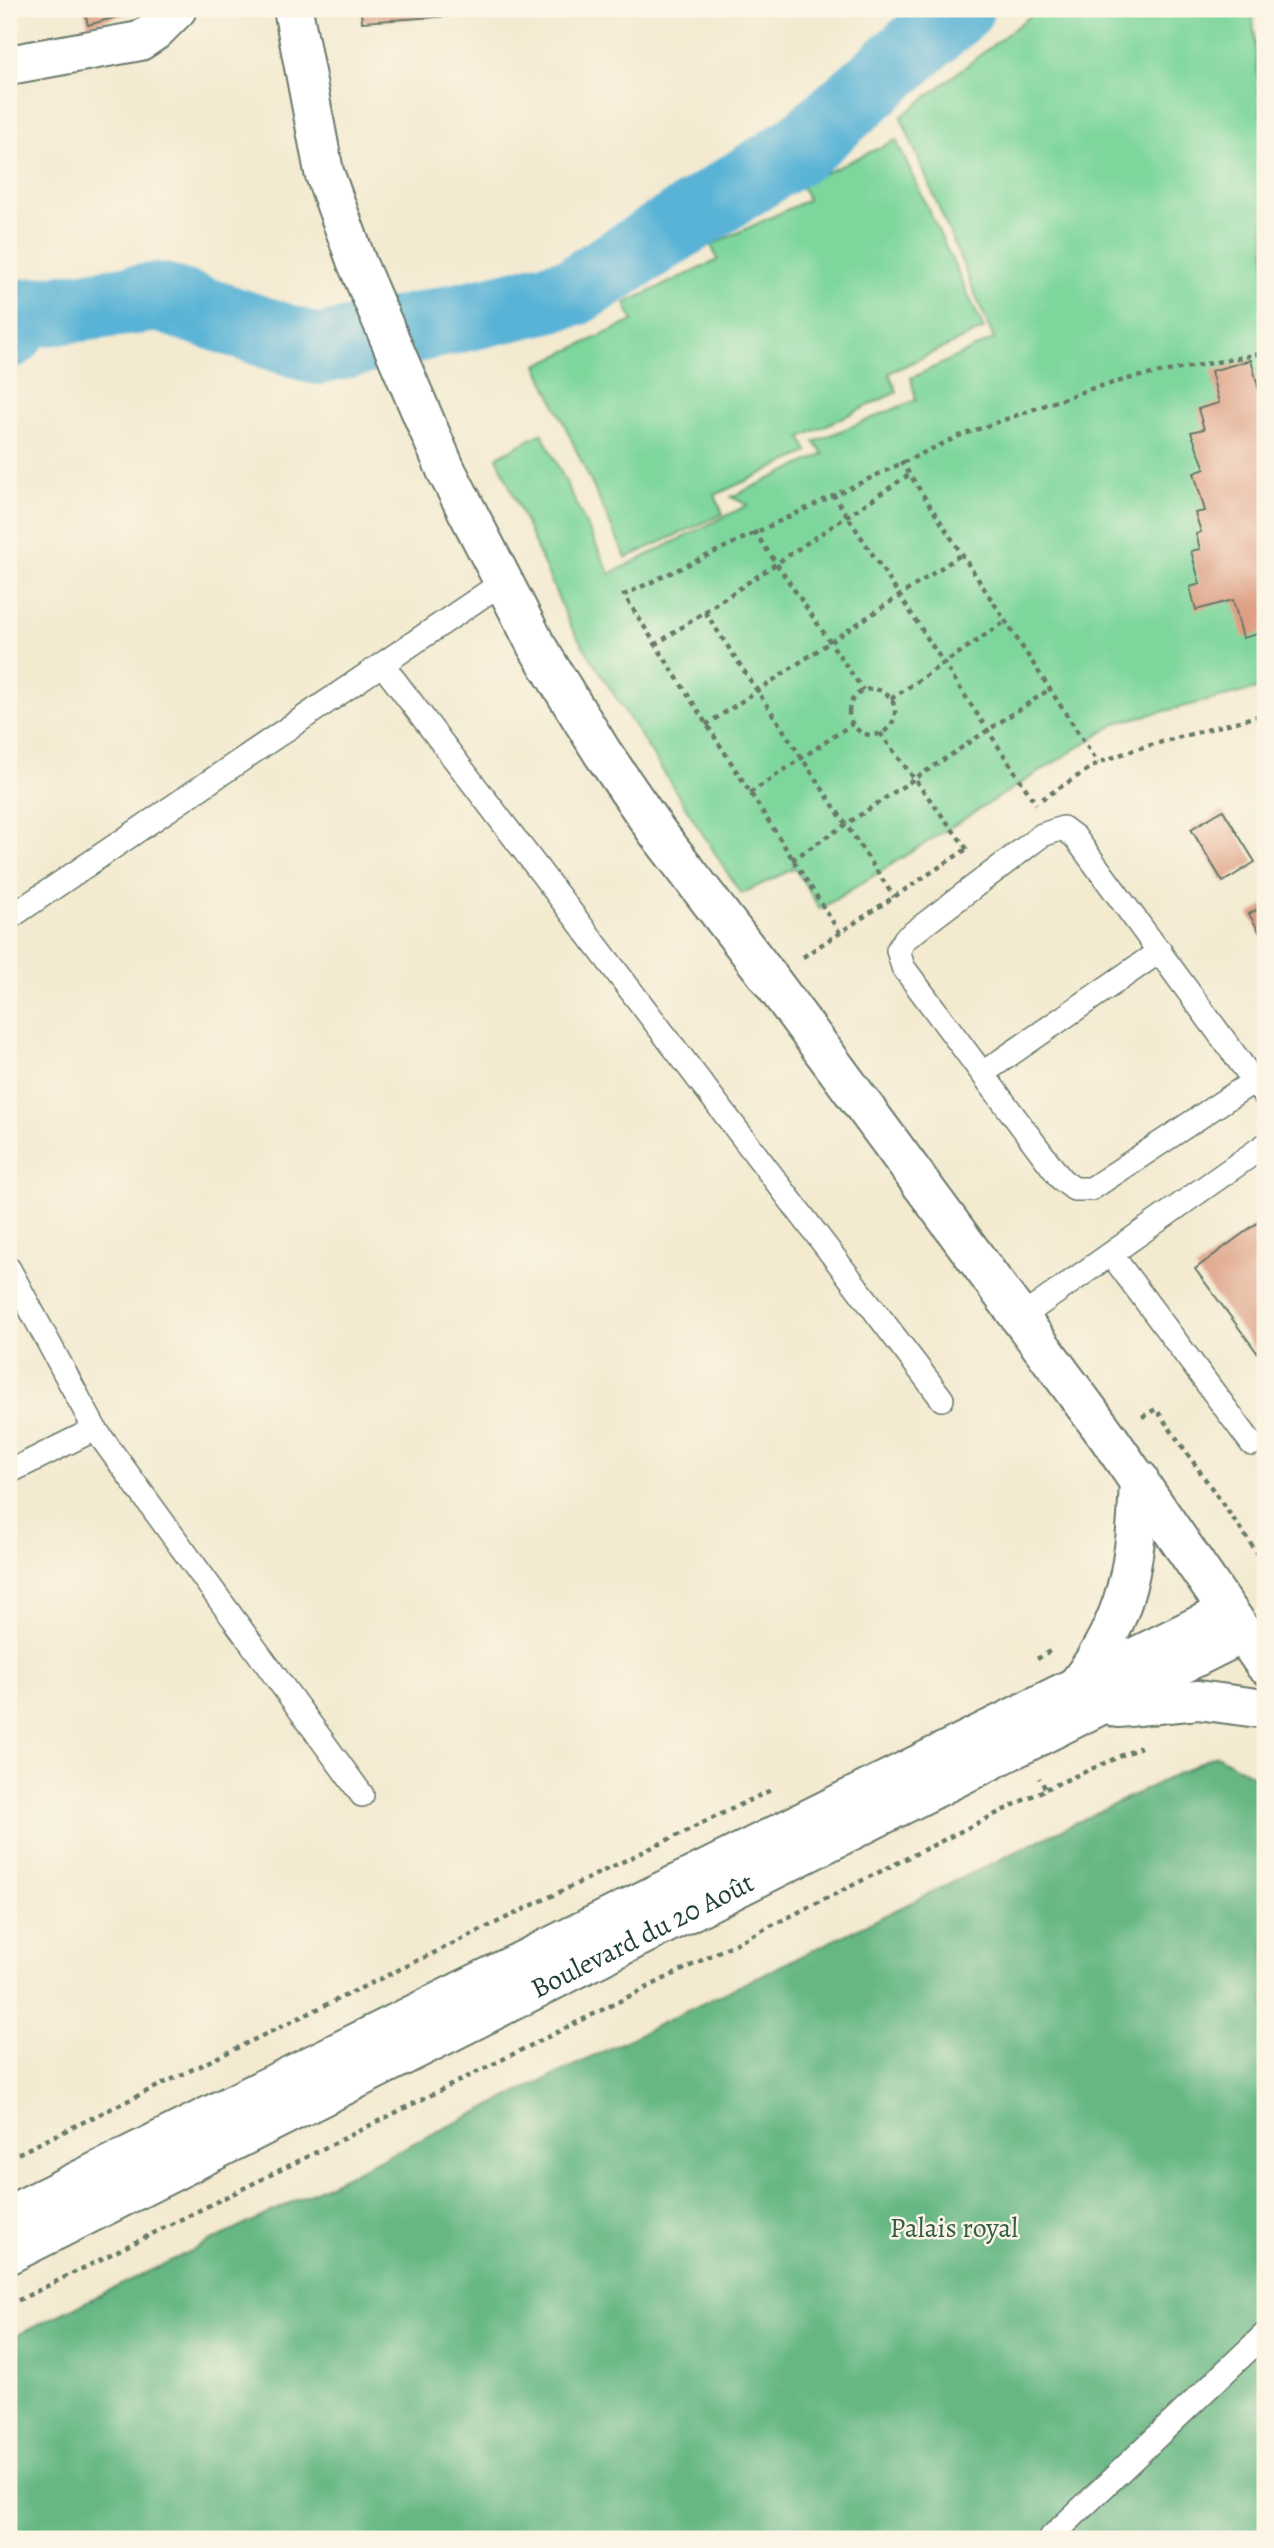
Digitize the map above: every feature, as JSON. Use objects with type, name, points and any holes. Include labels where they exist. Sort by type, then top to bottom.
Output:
[{"type":"street","points":[[9,65],[140,41],[155,32],[177,9]]},
{"type":"street","points":[[293,9],[324,172],[357,263],[446,470],[536,645],[601,752],[657,832],[770,979],[1139,1479],[1234,1623],[1265,1665]]},
{"type":"street","points":[[1139,1479],[1128,1586],[1117,1622],[1099,1656],[1082,1700],[1143,1703],[1198,1700],[1265,1709]]},
{"type":"street","name":"Boulevard du 20 Août","points":[[9,2216],[1082,1700],[1234,1623]]},
{"type":"street","name":"Boulevard du 20 Août","points":[[9,2254],[1021,1748],[1082,1700]]},
{"type":"lane","points":[[9,918],[503,582]]},
{"type":"lane","points":[[382,664],[942,1399]]},
{"type":"lane","points":[[1063,828],[1070,832],[1160,951],[1260,1088],[1098,1185],[1083,1191],[1074,1189],[1061,1179],[900,962],[898,950],[905,939],[1048,830],[1063,828]]},
{"type":"lane","points":[[983,1073],[1160,951]]},
{"type":"lane","points":[[1020,1318],[1265,1145]]},
{"type":"lane","points":[[1111,1254],[1252,1444]]},
{"type":"lane","points":[[9,1269],[95,1429],[362,1795]]},
{"type":"lane","points":[[9,1472],[95,1429]]},
{"type":"lane","points":[[1049,2539],[1265,2334]]},
{"type":"path","points":[[840,933],[624,595],[958,436],[1090,390],[1136,377],[1265,353]]},
{"type":"path","points":[[901,461],[1098,763]]},
{"type":"path","points":[[655,645],[910,474]]},
{"type":"path","points":[[833,494],[1036,804]]},
{"type":"path","points":[[754,531],[828,643],[863,690]]},
{"type":"path","points":[[706,725],[962,554]]},
{"type":"path","points":[[705,612],[894,897]]},
{"type":"path","points":[[891,699],[1006,621]]},
{"type":"path","points":[[792,860],[986,728],[1050,689]]},
{"type":"path","points":[[863,690],[883,691],[895,708],[894,719],[880,733],[860,732],[852,724],[850,705],[863,690]]},
{"type":"path","points":[[750,793],[852,724]]},
{"type":"path","points":[[880,733],[967,849]]},
{"type":"path","points":[[9,2305],[1046,1789],[1142,1746]]},
{"type":"path","points":[[1021,1748],[1046,1789]]},
{"type":"path","points":[[9,2158],[783,1784]]},
{"type":"green space","points":[[1039,9],[1252,9],[1265,151],[1265,687],[1119,722],[820,909],[795,868],[741,894],[570,625],[497,457],[542,433],[610,574],[748,505],[731,497],[824,454],[814,442],[916,400],[911,378],[994,339],[901,117]]},
{"type":"green space","points":[[896,140],[984,329],[889,373],[897,392],[801,437],[808,452],[715,495],[723,514],[626,558],[537,365],[633,321],[625,303],[718,260],[711,245],[808,200],[801,184]]},
{"type":"green space","name":"Palais royal","points":[[1216,1755],[1265,1782],[1265,2539],[9,2539],[9,2339]]},
{"type":"building","points":[[84,9],[126,9],[127,14],[88,25]]},
{"type":"building","points":[[361,9],[465,9],[465,15],[362,22]]},
{"type":"building","points":[[1251,360],[1265,413],[1265,445],[1261,446],[1265,460],[1265,525],[1261,526],[1265,543],[1265,632],[1243,638],[1233,600],[1196,610],[1190,587],[1200,584],[1191,551],[1200,549],[1196,534],[1201,532],[1195,513],[1205,511],[1194,473],[1205,469],[1191,432],[1204,429],[1198,409],[1219,403],[1211,371]]},
{"type":"building","points":[[1223,810],[1255,862],[1223,882],[1191,829]]},
{"type":"building","points":[[1265,905],[1265,942],[1249,914]]},
{"type":"building","points":[[1265,1217],[1265,1363],[1195,1269]]},
{"type":"waterway","points":[[9,334],[22,314],[159,297],[318,350],[573,292],[800,148],[959,9]]}]
